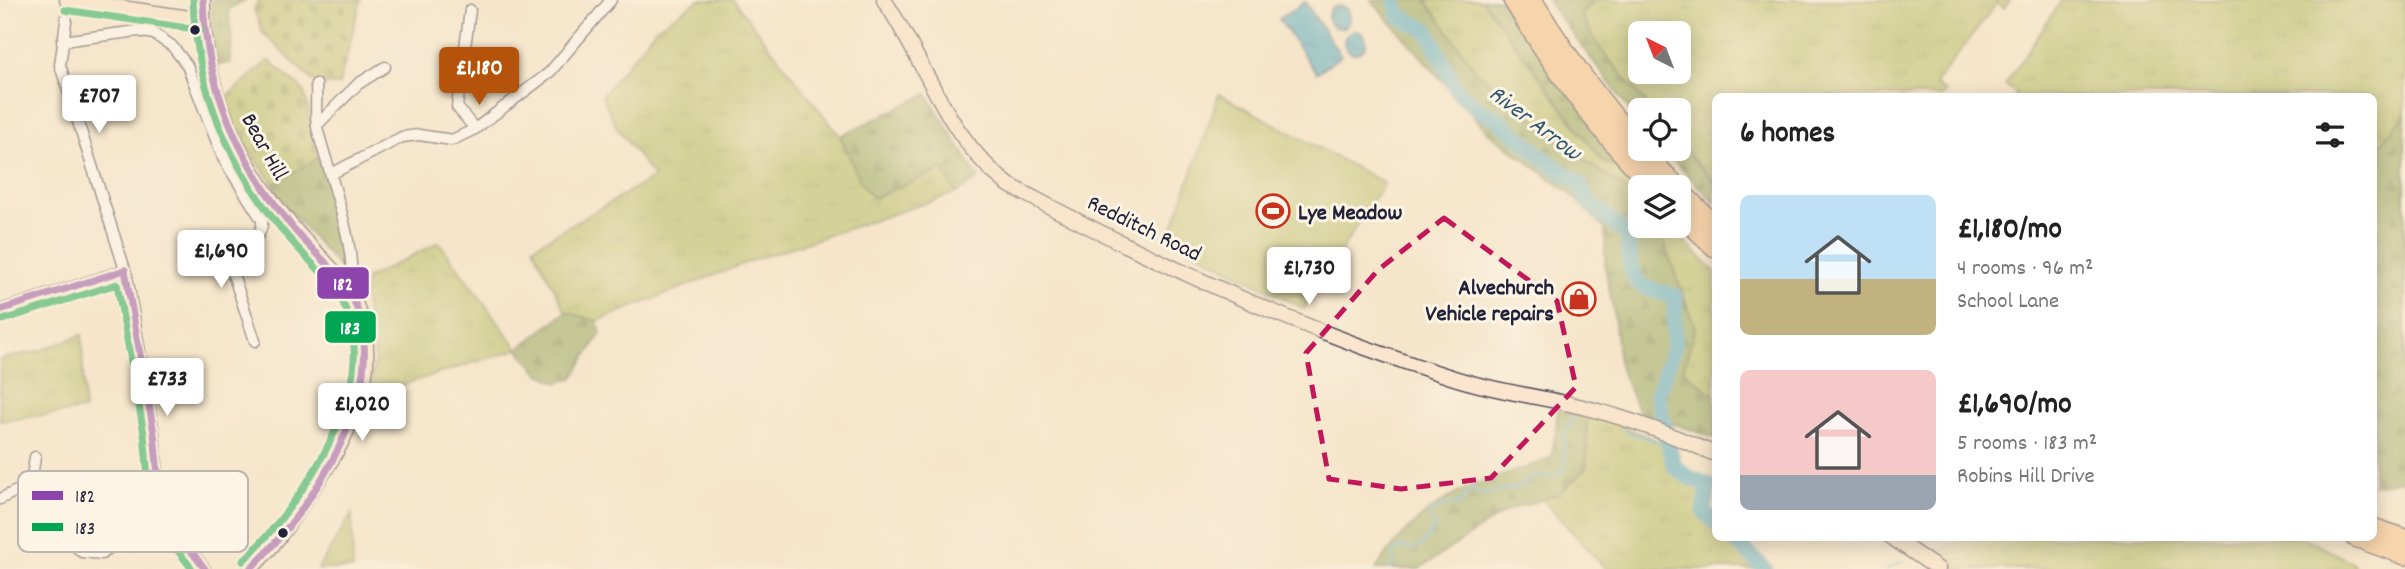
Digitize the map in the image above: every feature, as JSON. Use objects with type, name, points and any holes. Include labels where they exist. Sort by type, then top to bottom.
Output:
[{"type":"highway","points":[[1513,0],[1572,90],[1642,175]]},
{"type":"highway","points":[[1532,0],[1584,80],[1644,154],[1665,175]]},
{"type":"highway","points":[[1691,201],[1712,223]]},
{"type":"highway","points":[[1691,224],[1712,244]]},
{"type":"highway","points":[[2377,529],[2405,540]]},
{"type":"highway","points":[[2366,541],[2405,555]]},
{"type":"main road","points":[[68,0],[202,20]]},
{"type":"main road","name":"Bear Hill","points":[[203,0],[202,20],[207,64],[217,99],[251,186],[346,288],[363,324],[366,343],[363,380],[352,421],[317,483],[275,542],[250,569]]},
{"type":"main road","name":"Redditch Road","points":[[884,0],[968,146],[989,170],[1009,185],[1172,267],[1352,343],[1475,385],[1571,404],[1646,426],[1712,453]]},
{"type":"main road","points":[[1897,541],[1935,568]]},
{"type":"street","points":[[68,0],[61,70],[125,270],[154,433],[158,471]]},
{"type":"street","points":[[331,174],[402,137],[419,135],[452,140],[475,129],[549,73],[611,0]]},
{"type":"street","points":[[470,10],[457,107],[475,129]]},
{"type":"street","points":[[62,41],[138,31],[167,41],[187,65],[216,143],[233,178],[251,186],[262,220],[258,237],[238,257],[232,271],[255,341]]},
{"type":"street","points":[[317,125],[358,84],[384,67]]},
{"type":"street","points":[[316,84],[317,125],[331,174],[351,266],[352,280],[346,288]]},
{"type":"street","points":[[0,310],[125,270]]},
{"type":"street","points":[[33,471],[35,457]]},
{"type":"street","points":[[0,499],[18,490]]},
{"type":"street","points":[[192,552],[205,569]]},
{"type":"highlighted area","points":[[1444,218],[1557,301],[1576,387],[1491,478],[1401,489],[1329,479],[1306,353],[1378,270]]},
{"type":"green space","points":[[211,0],[246,0],[228,9],[232,40],[230,63],[214,66]]},
{"type":"green space","points":[[259,0],[361,0],[339,85],[316,84],[262,32],[254,9]]},
{"type":"green space","points":[[699,0],[733,0],[840,136],[861,183],[943,169],[956,193],[753,260],[597,321],[566,312],[533,247],[654,177],[617,128],[602,96],[656,28]]},
{"type":"green space","points":[[1371,0],[1426,0],[1477,72],[1578,155],[1628,191],[1628,238],[1662,238],[1695,327],[1683,370],[1712,394],[1712,437],[1639,412],[1619,366],[1614,313],[1605,268],[1605,229],[1570,193],[1488,132]]},
{"type":"green space","points":[[1426,0],[1482,0],[1604,163],[1621,167],[1628,176],[1628,191],[1578,155],[1477,72]]},
{"type":"green space","points":[[1482,0],[1507,0],[1621,167],[1604,163]]},
{"type":"green space","points":[[1547,0],[1595,0],[1581,14],[1597,45],[1642,98],[1628,98],[1628,108]]},
{"type":"green space","points":[[1595,0],[2010,0],[2004,8],[1997,3],[1935,84],[1944,93],[1712,93],[1712,179],[1691,157],[1691,98],[1642,98],[1630,84],[1691,84],[1691,21],[1628,21],[1628,82],[1597,45],[1581,14]]},
{"type":"green space","points":[[2062,0],[2405,0],[2405,115],[2377,148],[2377,93],[2016,93],[2005,85]]},
{"type":"green space","points":[[269,60],[304,91],[318,158],[273,184],[239,136],[225,98]]},
{"type":"green space","points":[[927,94],[979,179],[956,193],[943,169],[873,198],[861,183],[840,136]]},
{"type":"green space","name":"Lye Meadow","points":[[1219,94],[1384,183],[1304,309],[1169,238]]},
{"type":"green space","points":[[2405,115],[2405,480],[2377,484],[2377,148]]},
{"type":"green space","points":[[1691,157],[1712,179],[1712,200],[1691,179],[1691,175],[1688,175],[1674,161],[1691,161]]},
{"type":"green space","points":[[318,158],[339,228],[341,256],[338,266],[280,200],[273,184]]},
{"type":"green space","points":[[1662,238],[1681,238],[1712,269],[1712,394],[1683,370],[1695,327]]},
{"type":"green space","points":[[439,242],[518,349],[369,395],[375,357],[364,297],[366,279]]},
{"type":"green space","points":[[566,312],[597,321],[601,333],[573,378],[558,383],[540,374],[518,349]]},
{"type":"green space","points":[[82,335],[84,410],[0,421],[0,359],[36,352]]},
{"type":"green space","points":[[1558,410],[1587,417],[1587,467],[1559,494],[1508,510],[1419,569],[1376,569],[1407,531],[1446,499],[1475,485],[1552,457]]},
{"type":"green space","points":[[1598,416],[1668,445],[1682,471],[1709,485],[1704,511],[1712,519],[1712,541],[1735,541],[1765,569],[1606,569],[1541,498],[1549,497],[1586,467],[1587,417]]},
{"type":"green space","points":[[352,514],[353,569],[318,569]]},
{"type":"green space","points":[[1960,541],[2310,541],[2352,562],[2356,569],[1956,569],[1935,552]]},
{"type":"water","points":[[1305,2],[1341,56],[1316,73],[1279,19]]},
{"type":"water","points":[[1339,6],[1347,9],[1350,17],[1347,25],[1339,28],[1331,25],[1328,17],[1331,9]]},
{"type":"water","points":[[1355,31],[1363,34],[1366,42],[1363,50],[1355,53],[1347,50],[1344,42],[1347,34]]},
{"type":"waterway","name":"River Arrow","points":[[1395,0],[1399,16],[1427,30],[1458,92],[1480,111],[1495,117],[1553,166],[1580,184],[1587,201],[1627,234],[1632,271],[1640,284],[1675,296],[1674,346],[1657,395],[1674,466],[1690,478],[1709,485],[1704,511],[1712,519]]},
{"type":"waterway","points":[[1389,569],[1394,565],[1393,554],[1399,547],[1413,549],[1423,544],[1435,527],[1429,516],[1430,510],[1458,504],[1473,489],[1479,495],[1520,487],[1534,477],[1554,476],[1566,467],[1564,434],[1574,417]]},
{"type":"waterway","points":[[1622,430],[1668,445]]},
{"type":"waterway","name":"River Arrow","points":[[1735,541],[1765,569]]},
{"type":"waterway","points":[[1887,569],[1903,561]]},
{"type":"transit line","name":"183","points":[[193,0],[201,65],[219,126],[248,183],[266,210],[339,295],[353,337],[353,371],[344,407],[330,443],[288,509],[243,561]]},
{"type":"transit line","name":"182","points":[[203,0],[205,32],[218,92],[241,149],[273,202],[293,228],[334,271],[348,291],[354,301],[364,335],[363,371],[355,408],[340,446],[298,515],[250,569]]},
{"type":"transit line","name":"183","points":[[65,10],[201,30]]},
{"type":"transit line","name":"182","points":[[125,270],[154,433],[158,471]]},
{"type":"transit line","name":"182","points":[[0,310],[125,270]]},
{"type":"transit line","name":"183","points":[[3,320],[117,284],[144,434],[147,471]]},
{"type":"transit line","name":"183","points":[[179,552],[192,569]]},
{"type":"transit line","name":"182","points":[[192,552],[205,569]]},
{"type":"place","name":"Lye Meadow","points":[[1273,211]]},
{"type":"place","name":"Alvechurch Vehicle repairs","points":[[1579,299]]}]
